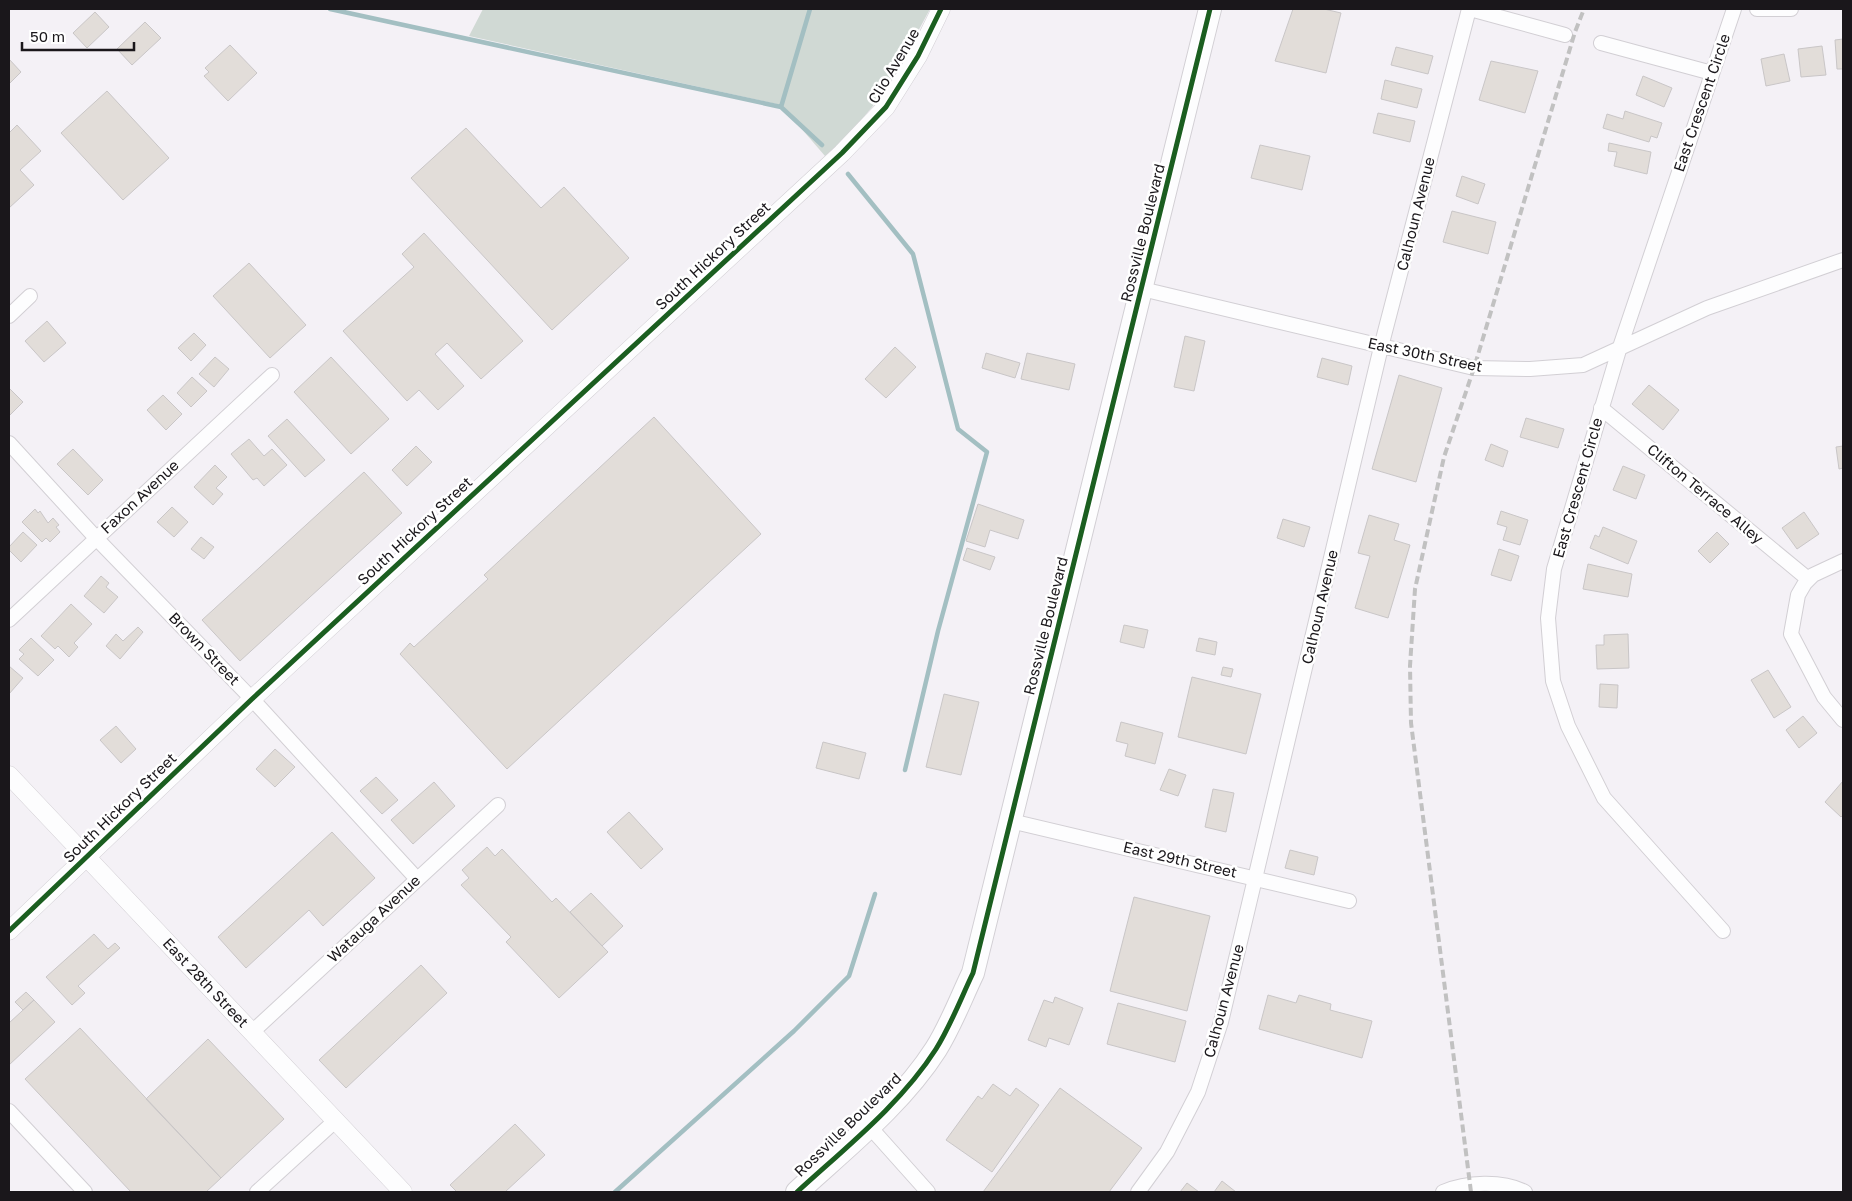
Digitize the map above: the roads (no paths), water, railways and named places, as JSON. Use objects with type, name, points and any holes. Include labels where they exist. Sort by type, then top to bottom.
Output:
[{"type":"highway","name":"Rossville Boulevard","points":[[797,1192],[869,1126],[911,1082],[936,1048],[973,972],[1210,9]]},
{"type":"street","name":"Clio Avenue","points":[[842,154],[886,107],[918,56],[941,9]]},
{"type":"street","points":[[1469,9],[1565,35]]},
{"type":"street","name":"Calhoun Avenue","points":[[1138,1192],[1167,1152],[1198,1092],[1220,1022],[1256,878],[1381,347],[1469,9]]},
{"type":"street","name":"East Crescent Circle","points":[[1723,931],[1604,798],[1568,726],[1553,681],[1548,618],[1554,568],[1618,350],[1734,9]]},
{"type":"street","points":[[1757,9],[1790,9]]},
{"type":"street","points":[[1602,43],[1712,73]]},
{"type":"street","name":"South Hickory Street","points":[[9,931],[252,699],[842,154]]},
{"type":"street","name":"East 30th Street","points":[[1142,289],[1474,368],[1530,369],[1583,366],[1707,308],[1843,260]]},
{"type":"street","points":[[9,316],[30,296]]},
{"type":"street","name":"Faxon Avenue","points":[[9,620],[272,375]]},
{"type":"street","name":"Clifton Terrace Alley","points":[[1602,408],[1808,580]]},
{"type":"street","name":"Brown Street","points":[[9,443],[96,538],[252,699],[417,879]]},
{"type":"street","points":[[1843,561],[1812,575],[1808,580],[1798,595],[1792,634],[1824,697],[1843,720]]},
{"type":"street","name":"East 28th Street","points":[[9,775],[403,1192]]},
{"type":"street","name":"Watauga Avenue","points":[[251,1033],[498,805]]},
{"type":"street","name":"East 29th Street","points":[[1011,821],[1349,901]]},
{"type":"street","points":[[9,1111],[85,1192]]},
{"type":"street","points":[[257,1192],[335,1121]]},
{"type":"street","points":[[869,1126],[928,1192]]},
{"type":"street","points":[[1443,1192],[1453,1188],[1495,1184],[1517,1188],[1525,1192]]},
{"type":"waterway","points":[[330,9],[781,107],[822,145]]},
{"type":"waterway","points":[[781,107],[810,9]]},
{"type":"waterway","points":[[848,174],[913,254],[958,429],[987,452],[938,631],[905,770]]},
{"type":"waterway","points":[[615,1192],[794,1031],[849,976],[875,894]]},
{"type":"railway","points":[[1471,1192],[1411,723],[1410,666],[1415,589],[1444,457],[1474,368],[1575,32],[1584,9]]}]
